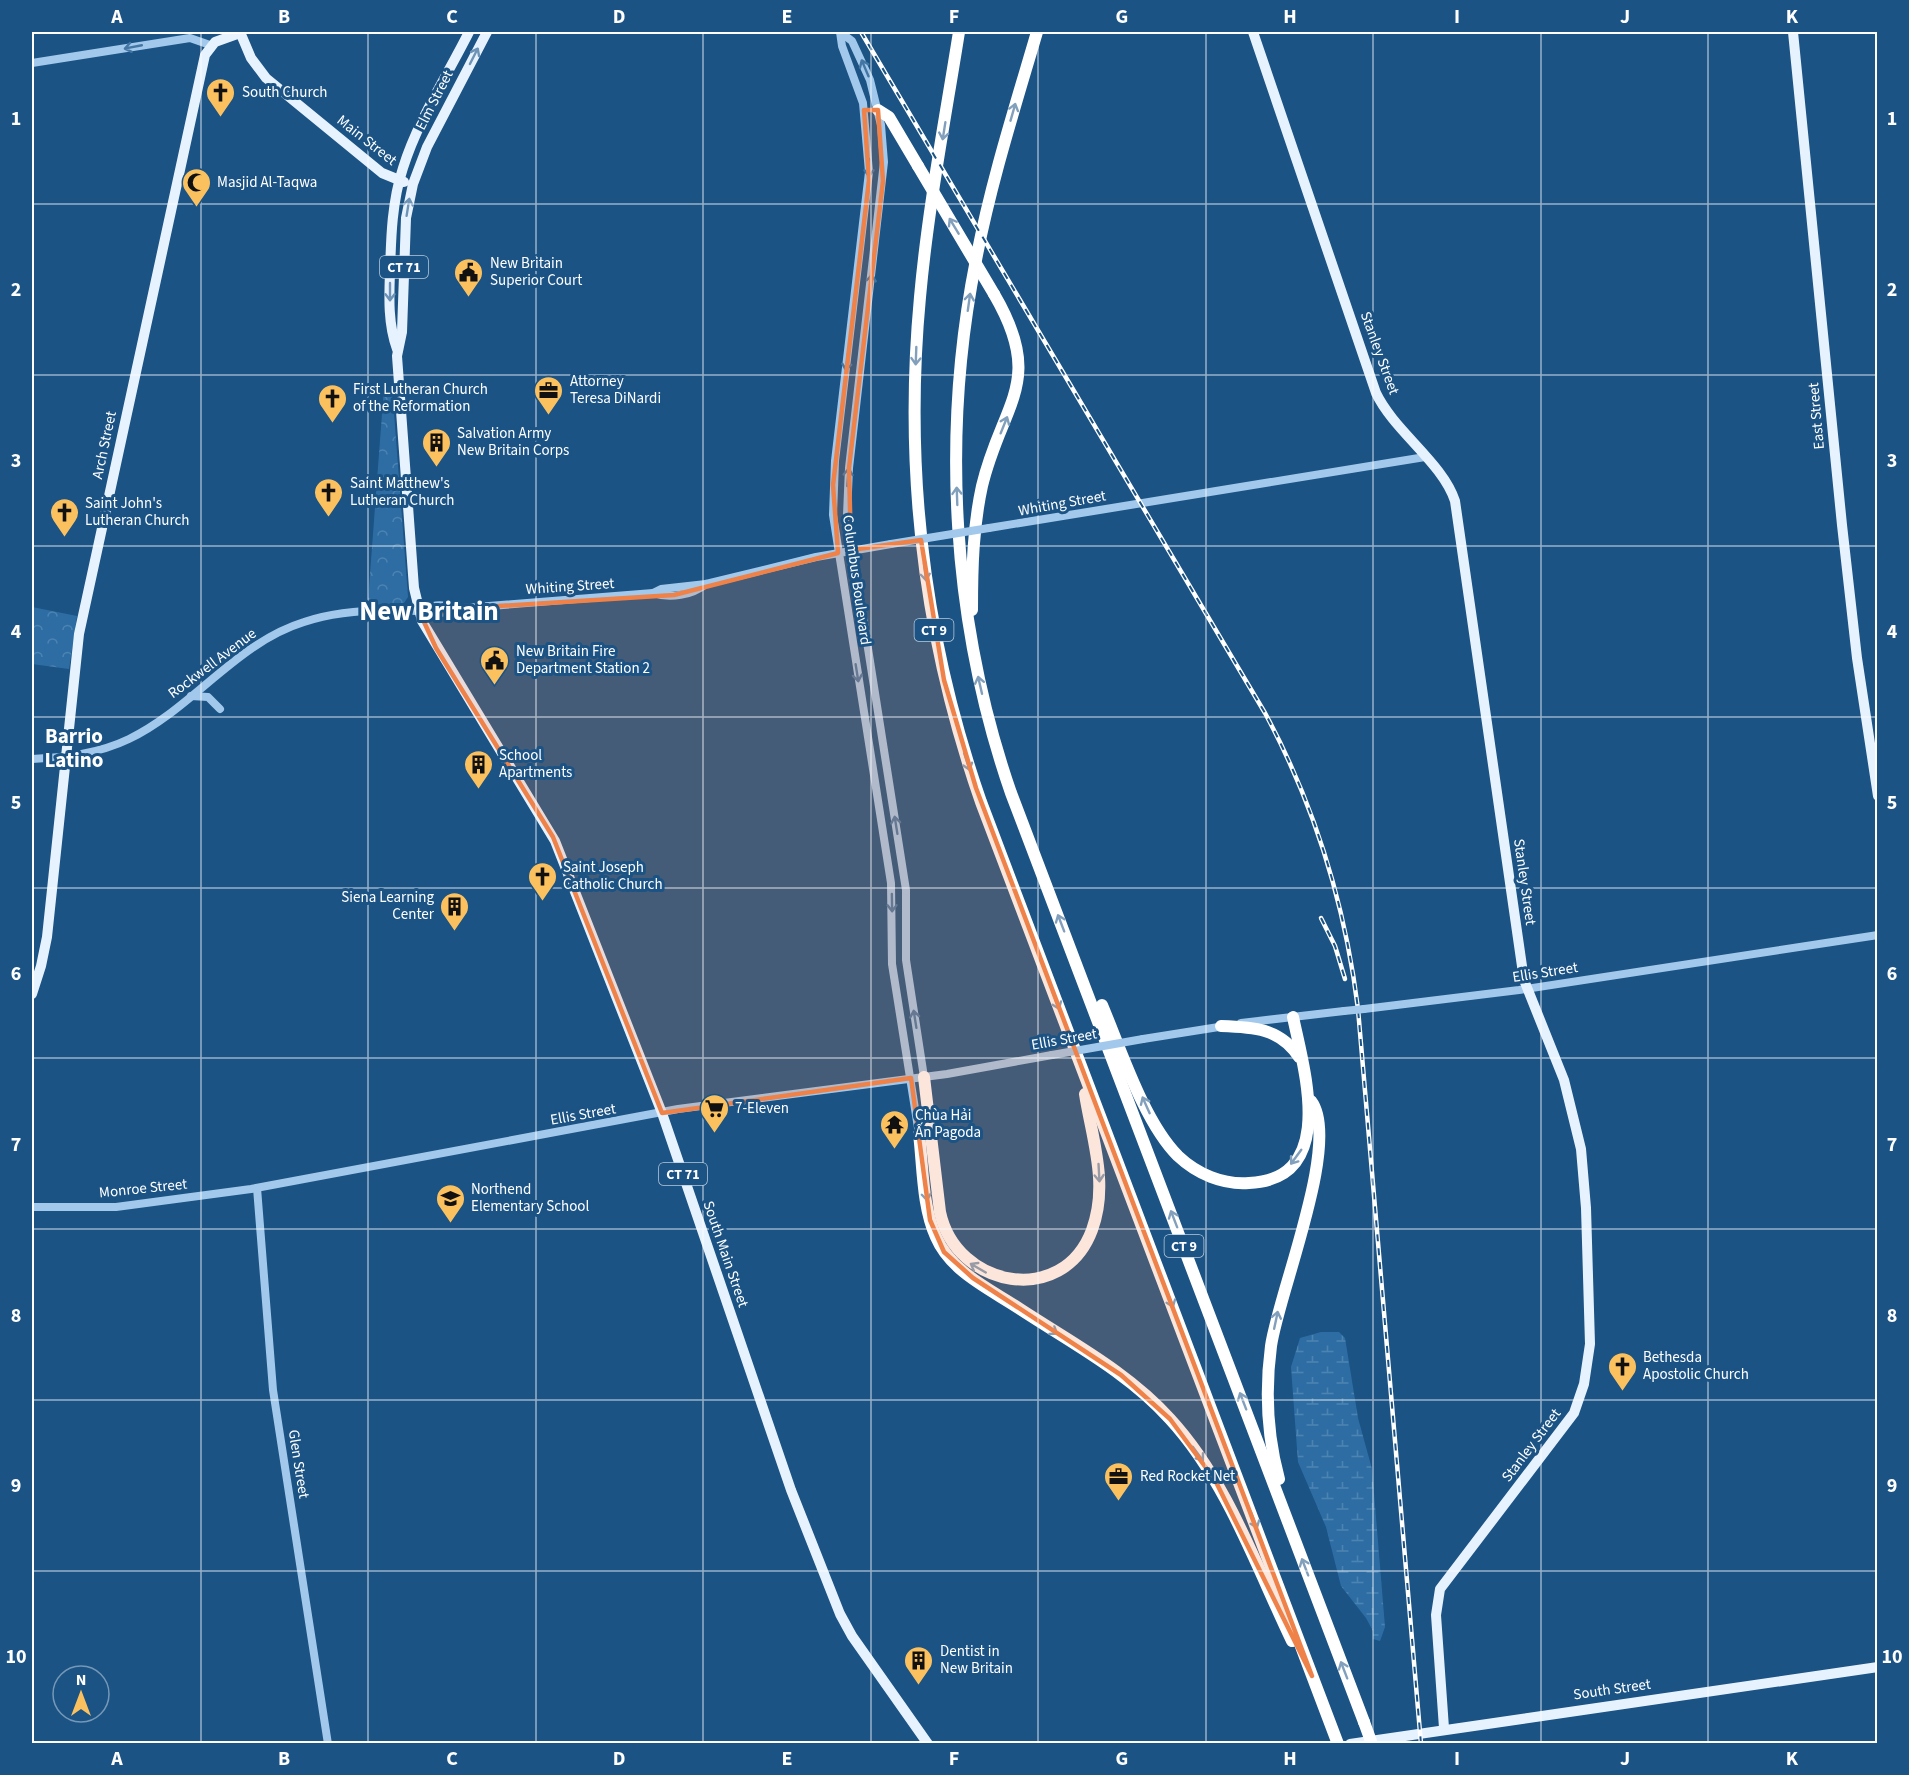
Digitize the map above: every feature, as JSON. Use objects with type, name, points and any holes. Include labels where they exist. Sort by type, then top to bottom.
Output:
[{"type":"highway","name":"CT 9","points":[[959,32],[925,249],[918,316],[915,450],[923,557],[938,649],[961,742],[981,802],[1338,1743]]},
{"type":"highway","name":"CT 9","points":[[1036,32],[989,197],[966,320],[958,407],[957,471],[961,564],[970,638],[986,709],[1005,775],[1372,1743]]},
{"type":"highway","points":[[878,110],[889,117],[994,294],[1015,337],[1019,373],[1014,399],[987,469],[977,514],[973,547],[970,638]]},
{"type":"highway","points":[[1083,977],[1100,1002],[1157,1128],[1178,1155],[1199,1172],[1221,1180],[1242,1183],[1263,1181],[1278,1176],[1295,1160],[1305,1143],[1311,1101]]},
{"type":"highway","points":[[1286,1515],[1269,1425],[1268,1370],[1277,1313],[1317,1169],[1318,1119],[1311,1101],[1293,1017]]},
{"type":"highway","points":[[1221,1026],[1274,1032],[1290,1044],[1302,1061]]},
{"type":"highway","points":[[917,1077],[940,1212],[948,1237],[961,1256],[975,1267],[999,1277],[1022,1279],[1046,1275],[1065,1265],[1084,1245],[1094,1223],[1098,1202],[1099,1166],[1082,1072]]},
{"type":"highway","points":[[919,1134],[930,1220],[944,1252],[972,1278],[1128,1380],[1158,1406],[1182,1432],[1215,1480],[1296,1651],[1312,1676]]},
{"type":"main road","points":[[210,45],[241,32]]},
{"type":"main road","name":"Main Street","points":[[241,32],[251,58],[266,78],[382,172],[399,181],[413,184]]},
{"type":"main road","name":"Elm Street","points":[[399,181],[409,153],[469,32]]},
{"type":"main road","name":"Elm Street","points":[[413,184],[434,134],[487,32]]},
{"type":"main road","name":"Stanley Street","points":[[1253,32],[1376,391],[1388,412],[1451,490],[1458,514],[1527,989],[1564,1080],[1581,1149],[1586,1208],[1589,1357],[1581,1393],[1568,1422],[1440,1589],[1436,1615],[1444,1728]]},
{"type":"main road","name":"East Street","points":[[1793,32],[1842,525],[1857,658],[1878,796]]},
{"type":"main road","name":"Arch Street","points":[[32,994],[47,938],[80,629],[201,70],[210,45]]},
{"type":"main road","points":[[431,107],[434,134]]},
{"type":"main road","name":"CT 71","points":[[399,181],[392,235],[390,322],[397,349],[413,573],[419,611]]},
{"type":"main road","name":"CT 71","points":[[397,349],[402,322],[405,235],[413,184]]},
{"type":"main road","points":[[392,235],[405,235]]},
{"type":"main road","points":[[390,322],[402,322]]},
{"type":"main road","name":"South Main Street","points":[[419,611],[439,653],[555,841],[662,1113],[791,1490],[840,1614],[852,1636],[928,1743]]},
{"type":"main road","name":"South Street","points":[[1350,1743],[1878,1667]]},
{"type":"street","name":"Columbus Boulevard","points":[[840,32],[842,46],[856,80],[864,110],[869,176],[834,471],[833,511],[837,553],[893,901],[892,964],[917,1077]]},
{"type":"street","name":"Columbus Boulevard","points":[[840,32],[852,41],[870,80],[878,110],[884,151],[883,186],[848,477],[847,515],[907,901],[906,960],[917,1077],[919,1134]]},
{"type":"street","points":[[32,63],[190,38],[210,45]]},
{"type":"street","points":[[864,110],[878,110]]},
{"type":"street","name":"Whiting Street","points":[[419,611],[436,614],[452,609],[653,593],[663,596],[685,593],[697,591],[706,584],[837,553],[1425,458]]},
{"type":"street","name":"Rockwell Avenue","points":[[32,759],[65,757],[104,749],[130,738],[155,724],[258,644],[297,624],[339,614],[419,611]]},
{"type":"street","points":[[191,696],[206,696],[220,709]]},
{"type":"street","points":[[886,852],[900,850]]},
{"type":"street","name":"Ellis Street","points":[[257,1188],[662,1113],[917,1077],[1221,1026],[1527,989],[1878,935]]},
{"type":"street","name":"Monroe Street","points":[[32,1208],[116,1207],[257,1188]]},
{"type":"street","name":"Glen Street","points":[[257,1188],[273,1390],[328,1743]]},
{"type":"highlighted area","points":[[864,110],[878,110],[883,181],[849,468],[851,550],[921,540],[944,680],[976,788],[1312,1676],[1215,1480],[1170,1419],[1121,1375],[973,1278],[944,1252],[930,1220],[911,1078],[662,1113],[553,837],[436,648],[419,611],[435,614],[452,609],[674,595],[838,553],[833,485],[869,180]]},
{"type":"green space","points":[[384,387],[392,387],[408,597],[404,603],[372,605],[368,601]]},
{"type":"green space","points":[[32,607],[77,616],[69,669],[32,664]]},
{"type":"green space","points":[[1321,1332],[1339,1332],[1345,1338],[1358,1418],[1372,1469],[1385,1627],[1380,1641],[1373,1639],[1373,1631],[1366,1618],[1341,1586],[1326,1527],[1298,1462],[1291,1367],[1300,1338]]},
{"type":"railway","points":[[861,32],[1265,713],[1299,784],[1325,856],[1345,932],[1358,1009],[1421,1744]]},
{"type":"railway","points":[[1321,918],[1335,946],[1345,979]]},
{"type":"place","name":"South Church","points":[[221,118]]},
{"type":"place","name":"Masjid Al-Taqwa","points":[[196,208]]},
{"type":"place","name":"New Britain Superior Court","points":[[469,298]]},
{"type":"place","name":"Attorney Teresa DiNardi","points":[[549,416]]},
{"type":"place","name":"First Lutheran Church of the Reformation","points":[[332,424]]},
{"type":"place","name":"Salvation Army New Britain Corps","points":[[436,468]]},
{"type":"place","name":"Saint Matthew's Lutheran Church","points":[[329,518]]},
{"type":"place","name":"Saint John's Lutheran Church","points":[[64,538]]},
{"type":"place","name":"New Britain Fire Department Station 2","points":[[495,686]]},
{"type":"place","name":"School Apartments","points":[[478,790]]},
{"type":"place","name":"Saint Joseph Catholic Church","points":[[542,902]]},
{"type":"place","name":"Siena Learning Center","points":[[455,932]]},
{"type":"place","name":"7-Eleven","points":[[714,1134]]},
{"type":"place","name":"Chùa Hải Ấn Pagoda","points":[[894,1150]]},
{"type":"place","name":"Northend Elementary School","points":[[450,1224]]},
{"type":"place","name":"Bethesda Apostolic Church","points":[[1622,1392]]},
{"type":"place","name":"Red Rocket Net","points":[[1119,1502]]},
{"type":"place","name":"Dentist in New Britain","points":[[919,1686]]},
{"type":"district","name":"New Britain","points":[[429,611]]},
{"type":"district","name":"Barrio Latino","points":[[74,748]]}]
